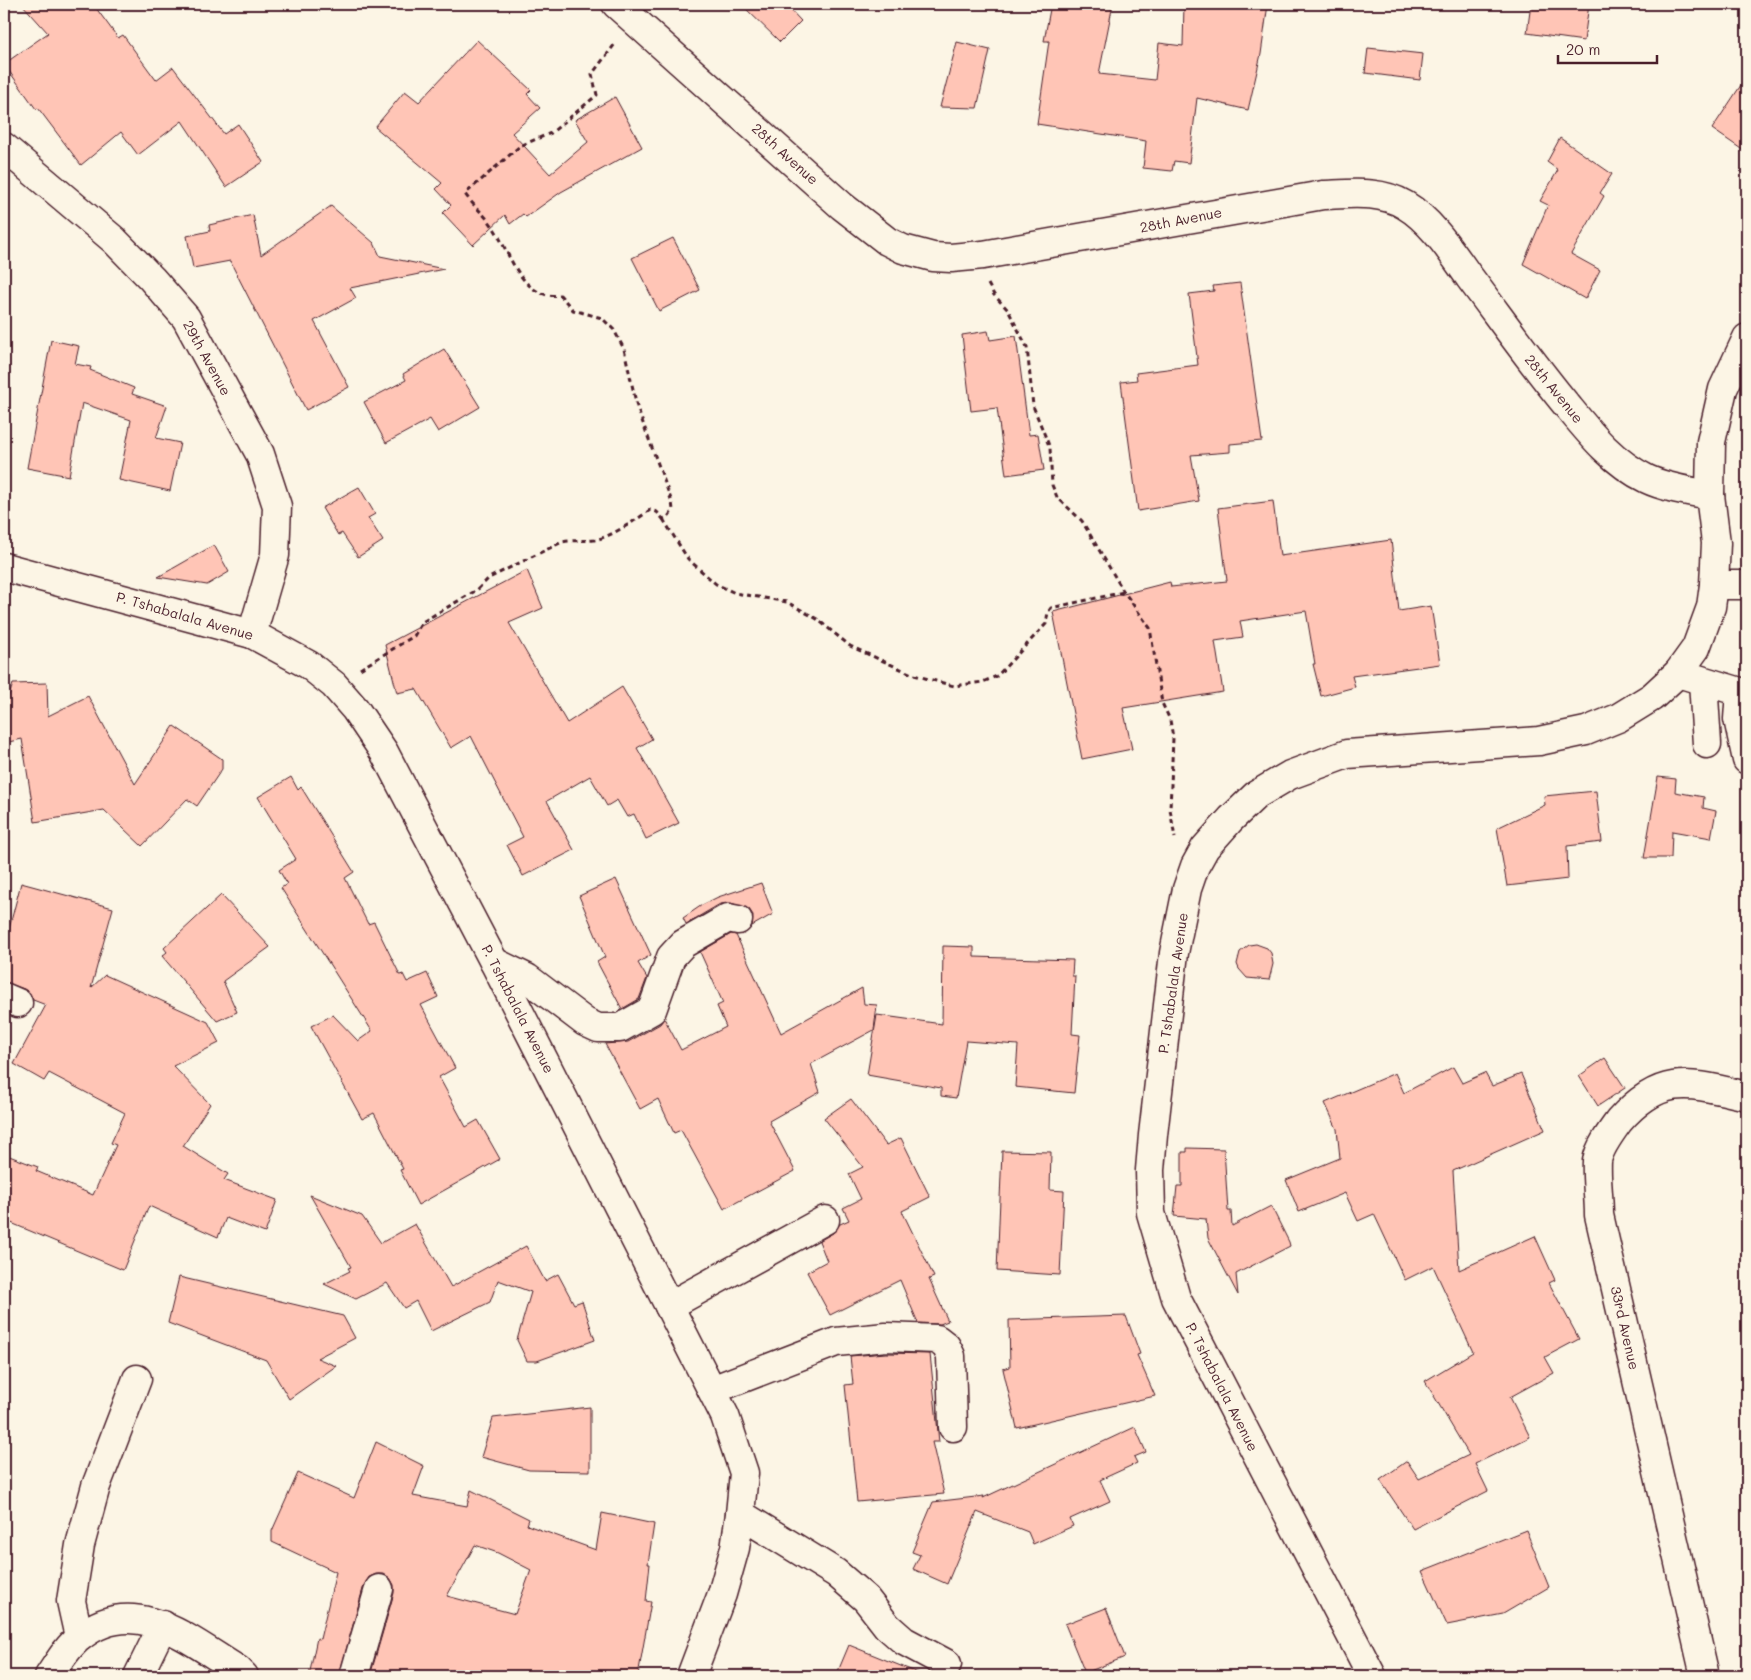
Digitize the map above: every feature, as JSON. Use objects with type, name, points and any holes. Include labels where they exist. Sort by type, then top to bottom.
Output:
[{"type":"street","name":"28th Avenue","points":[[625,12],[842,206],[887,241],[903,249],[933,257],[951,258],[983,254],[1323,196],[1361,193],[1386,197],[1405,205],[1423,219],[1454,255],[1540,373],[1616,460],[1649,480],[1710,495]]},
{"type":"street","name":"29th Avenue","points":[[4,146],[114,240],[186,318],[260,454],[277,506],[276,545],[275,555],[252,634]]},
{"type":"street","name":"P. Tshabalala Avenue","points":[[1372,1676],[1176,1298],[1151,1213],[1150,1170],[1174,953],[1187,889],[1195,866],[1205,848],[1231,819],[1256,795],[1290,775],[1347,754],[1539,741],[1586,731],[1632,710],[1652,697],[1678,674],[1696,648],[1710,607],[1714,585],[1716,544],[1710,495],[1711,442],[1723,389],[1747,338]]},
{"type":"street","name":"P. Tshabalala Avenue","points":[[4,567],[252,634],[309,665],[334,685],[355,709],[384,752],[494,962],[726,1416],[744,1473],[740,1514],[735,1548],[722,1594],[691,1676]]},
{"type":"street","points":[[1714,585],[1747,585]]},
{"type":"street","points":[[1678,674],[1744,693],[1738,719],[1747,760]]},
{"type":"street","points":[[1703,681],[1707,744]]},
{"type":"street","points":[[494,962],[527,978],[585,1022],[598,1028],[620,1028],[652,1010],[671,957],[683,944],[728,918],[738,920]]},
{"type":"street","name":"33rd Avenue","points":[[1705,1676],[1600,1215],[1597,1160],[1604,1143],[1618,1124],[1643,1098],[1659,1088],[1679,1084],[1702,1086],[1747,1096]]},
{"type":"street","points":[[669,1306],[825,1220]]},
{"type":"street","points":[[712,1390],[836,1342],[886,1338],[937,1338],[946,1346],[951,1356],[953,1427]]},
{"type":"street","points":[[79,1637],[71,1600],[80,1545],[96,1486],[137,1379]]},
{"type":"street","points":[[740,1514],[836,1573],[866,1599],[887,1626],[904,1642],[947,1664]]},
{"type":"street","points":[[354,1676],[379,1590]]},
{"type":"street","points":[[48,1676],[79,1637],[101,1624],[120,1619],[141,1618],[163,1625],[238,1670],[244,1676]]},
{"type":"street","points":[[138,1676],[163,1625]]},
{"type":"path","points":[[625,12],[592,74],[597,95],[551,133],[520,146],[465,194],[495,230],[504,251],[525,282],[542,294],[551,297],[560,296],[573,310],[602,318],[614,330],[624,349],[637,407],[672,502],[673,510],[668,517],[663,519]]},
{"type":"path","points":[[983,254],[985,279],[994,295],[1008,310],[1027,347],[1033,406],[1050,448],[1052,485],[1058,497],[1082,521],[1124,592],[1150,628],[1162,703],[1170,720],[1172,738],[1170,808],[1173,832],[1180,852],[1195,866]]},
{"type":"path","points":[[334,685],[414,636],[422,622],[478,590],[489,578],[562,542],[575,539],[595,540],[640,518],[650,510],[657,512],[663,519],[688,559],[716,584],[735,593],[787,602],[817,619],[850,646],[914,675],[954,686],[983,682],[997,676],[1046,624],[1048,612],[1051,608],[1124,592]]},
{"type":"building","points":[[22,4],[93,4],[118,38],[123,35],[156,80],[173,67],[224,134],[238,124],[263,162],[226,187],[182,121],[138,155],[121,132],[81,165],[38,108],[36,109],[4,64],[48,33]]},
{"type":"building","points":[[741,4],[785,4],[801,21],[780,42]]},
{"type":"building","points":[[1051,4],[1113,4],[1099,74],[1155,80],[1159,43],[1183,46],[1184,4],[1268,4],[1261,54],[1248,110],[1197,98],[1189,163],[1174,161],[1172,171],[1143,168],[1146,141],[1037,124],[1049,41],[1044,41]]},
{"type":"building","points":[[1531,4],[1589,4],[1584,41],[1527,33]]},
{"type":"building","points":[[477,40],[531,90],[527,94],[540,108],[512,133],[550,174],[588,142],[575,120],[615,97],[642,147],[561,192],[526,217],[523,214],[510,224],[505,215],[473,245],[443,213],[451,205],[436,189],[442,183],[375,127],[405,91],[419,102]]},
{"type":"building","points":[[957,42],[990,50],[977,108],[940,107]]},
{"type":"building","points":[[1368,48],[1423,54],[1420,80],[1365,73]]},
{"type":"building","points":[[1747,76],[1747,153],[1712,129]]},
{"type":"building","points":[[1560,138],[1612,174],[1600,193],[1604,196],[1571,254],[1600,270],[1585,299],[1523,264],[1548,205],[1540,201],[1558,170],[1547,162]]},
{"type":"building","points":[[331,206],[374,243],[380,256],[444,269],[350,288],[356,298],[314,321],[349,387],[306,410],[230,261],[193,268],[187,236],[210,231],[209,225],[253,215],[261,255]]},
{"type":"building","points":[[673,238],[700,290],[659,311],[632,258]]},
{"type":"building","points":[[1240,283],[1262,441],[1230,444],[1230,452],[1191,455],[1199,501],[1138,511],[1121,382],[1137,380],[1136,373],[1198,365],[1189,294],[1214,291],[1213,286]]},
{"type":"building","points":[[988,331],[990,340],[1016,336],[1029,435],[1038,434],[1044,470],[1006,475],[997,408],[971,411],[962,335]]},
{"type":"building","points":[[51,340],[79,346],[75,364],[91,367],[90,370],[134,388],[132,394],[167,406],[156,438],[180,443],[170,491],[119,480],[131,420],[82,403],[69,476],[27,468]]},
{"type":"building","points":[[444,349],[480,407],[438,432],[430,419],[386,443],[364,402],[406,380],[403,374]]},
{"type":"building","points":[[359,487],[375,514],[368,518],[383,541],[358,557],[342,533],[338,535],[322,508]]},
{"type":"building","points":[[1273,501],[1280,556],[1391,540],[1399,611],[1431,606],[1440,664],[1352,676],[1355,687],[1321,696],[1313,664],[1315,664],[1306,611],[1240,621],[1243,637],[1215,641],[1223,692],[1123,708],[1132,749],[1082,759],[1053,612],[1170,582],[1171,587],[1227,581],[1218,508]]},
{"type":"building","points":[[214,545],[229,572],[207,585],[158,577]]},
{"type":"building","points":[[527,570],[543,608],[509,623],[567,723],[622,687],[652,739],[637,748],[679,823],[646,839],[634,814],[627,817],[617,800],[607,806],[590,776],[547,801],[574,850],[523,876],[507,845],[523,837],[471,736],[451,748],[416,689],[397,693],[385,645]]},
{"type":"building","points":[[47,683],[48,716],[88,696],[135,784],[174,726],[222,759],[222,769],[197,806],[187,799],[142,846],[104,810],[35,822],[22,739],[4,743],[4,710],[13,684]]},
{"type":"building","points":[[291,777],[298,790],[301,787],[354,872],[345,878],[368,924],[374,922],[400,975],[403,974],[407,982],[427,973],[438,997],[421,1005],[455,1068],[439,1077],[466,1127],[478,1120],[500,1159],[418,1205],[400,1170],[403,1169],[374,1113],[362,1119],[311,1026],[333,1015],[358,1041],[372,1031],[281,888],[287,884],[279,870],[296,859],[258,797]]},
{"type":"building","points":[[1658,777],[1676,779],[1675,792],[1704,797],[1703,808],[1716,811],[1711,838],[1672,831],[1671,858],[1644,858]]},
{"type":"building","points":[[1596,791],[1602,842],[1567,846],[1568,879],[1507,886],[1497,828],[1545,805],[1544,796]]},
{"type":"building","points":[[616,879],[651,955],[638,963],[647,978],[639,999],[622,1009],[597,962],[605,957],[579,896]]},
{"type":"building","points":[[21,883],[113,908],[91,988],[105,975],[208,1022],[219,1043],[173,1066],[210,1104],[183,1146],[228,1174],[224,1180],[277,1200],[265,1233],[226,1218],[218,1237],[149,1206],[123,1270],[4,1220],[4,1154],[38,1167],[36,1171],[93,1195],[116,1145],[111,1143],[125,1113],[49,1073],[44,1081],[14,1064],[46,1005],[33,1000],[30,993],[24,989],[4,982],[4,948]]},
{"type":"building","points":[[761,883],[773,914],[752,926],[753,915],[749,909],[731,903],[720,904],[686,924],[683,918],[718,897]]},
{"type":"building","points":[[221,895],[270,947],[223,981],[237,1012],[217,1021],[162,956],[167,952],[164,948]]},
{"type":"building","points":[[731,934],[736,935],[781,1033],[862,988],[864,1004],[877,1005],[874,1030],[811,1064],[820,1092],[769,1121],[795,1171],[724,1209],[681,1130],[674,1133],[658,1099],[640,1109],[605,1044],[628,1042],[660,1024],[664,1018],[681,1050],[726,1027],[717,1006],[723,1003],[700,952]]},
{"type":"building","points":[[1256,944],[1267,948],[1271,953],[1273,964],[1269,980],[1247,978],[1237,964],[1240,952],[1249,945]]},
{"type":"building","points":[[943,946],[974,947],[974,957],[1073,960],[1072,976],[1075,976],[1072,1034],[1080,1035],[1074,1093],[1015,1087],[1018,1045],[966,1041],[956,1098],[941,1096],[941,1088],[867,1075],[877,1015],[942,1024]]},
{"type":"building","points":[[1605,1058],[1625,1088],[1598,1106],[1579,1076]]},
{"type":"building","points":[[1453,1067],[1462,1083],[1485,1073],[1492,1086],[1521,1074],[1545,1130],[1453,1171],[1459,1270],[1535,1236],[1555,1280],[1549,1283],[1579,1339],[1545,1357],[1554,1373],[1510,1397],[1530,1437],[1475,1464],[1488,1491],[1413,1529],[1380,1480],[1407,1461],[1419,1479],[1469,1455],[1425,1381],[1473,1352],[1433,1266],[1405,1280],[1374,1214],[1358,1221],[1345,1193],[1299,1212],[1286,1180],[1340,1158],[1337,1129],[1325,1103],[1395,1073],[1404,1093]]},
{"type":"building","points":[[851,1099],[886,1145],[901,1138],[930,1197],[902,1211],[934,1277],[929,1279],[948,1321],[940,1324],[918,1323],[900,1280],[830,1315],[807,1272],[827,1261],[819,1241],[833,1233],[840,1224],[849,1220],[843,1208],[861,1199],[849,1174],[863,1167],[824,1118]]},
{"type":"building","points":[[1187,1148],[1224,1149],[1228,1211],[1231,1211],[1232,1226],[1271,1206],[1289,1242],[1290,1246],[1236,1274],[1238,1295],[1208,1238],[1206,1219],[1174,1216],[1177,1186],[1182,1186],[1182,1152],[1187,1152]]},
{"type":"building","points":[[1002,1151],[1051,1152],[1050,1190],[1064,1191],[1060,1275],[997,1271]]},
{"type":"building","points":[[310,1195],[362,1216],[381,1243],[415,1224],[451,1287],[526,1246],[545,1281],[558,1274],[574,1304],[582,1301],[595,1340],[537,1361],[527,1361],[517,1340],[531,1292],[498,1280],[490,1302],[431,1331],[416,1301],[404,1308],[387,1283],[356,1299],[324,1284],[350,1271],[348,1268],[351,1267]]},
{"type":"building","points":[[179,1277],[343,1316],[355,1338],[317,1358],[336,1366],[289,1399],[266,1360],[168,1323]]},
{"type":"building","points":[[1126,1316],[1140,1354],[1137,1355],[1155,1396],[1017,1428],[1003,1369],[1010,1367],[1009,1320]]},
{"type":"building","points":[[886,1353],[930,1354],[939,1442],[932,1442],[944,1494],[857,1502],[845,1385],[853,1384],[850,1356]]},
{"type":"building","points":[[590,1407],[590,1471],[529,1470],[481,1457],[493,1418]]},
{"type":"building","points":[[1135,1427],[1146,1452],[1134,1457],[1137,1463],[1100,1480],[1110,1501],[1070,1519],[1073,1526],[1033,1544],[1028,1532],[977,1512],[947,1584],[913,1569],[920,1555],[912,1552],[933,1502],[984,1496],[983,1498]]},
{"type":"building","points":[[376,1442],[424,1466],[413,1496],[467,1506],[471,1490],[529,1519],[527,1525],[596,1550],[602,1513],[654,1524],[648,1564],[650,1564],[646,1601],[651,1602],[638,1676],[370,1676],[394,1593],[394,1585],[390,1578],[384,1574],[376,1574],[369,1577],[364,1585],[339,1676],[309,1676],[317,1638],[320,1639],[336,1572],[272,1542],[272,1531],[298,1473],[354,1498]],"holes":[[[475,1545],[498,1553],[531,1570],[515,1614],[447,1596]]]},
{"type":"building","points":[[1526,1530],[1549,1587],[1503,1614],[1447,1625],[1422,1571]]},
{"type":"building","points":[[1106,1608],[1125,1657],[1085,1673],[1065,1624]]},
{"type":"building","points":[[849,1645],[923,1675],[923,1676],[836,1676]]}]
